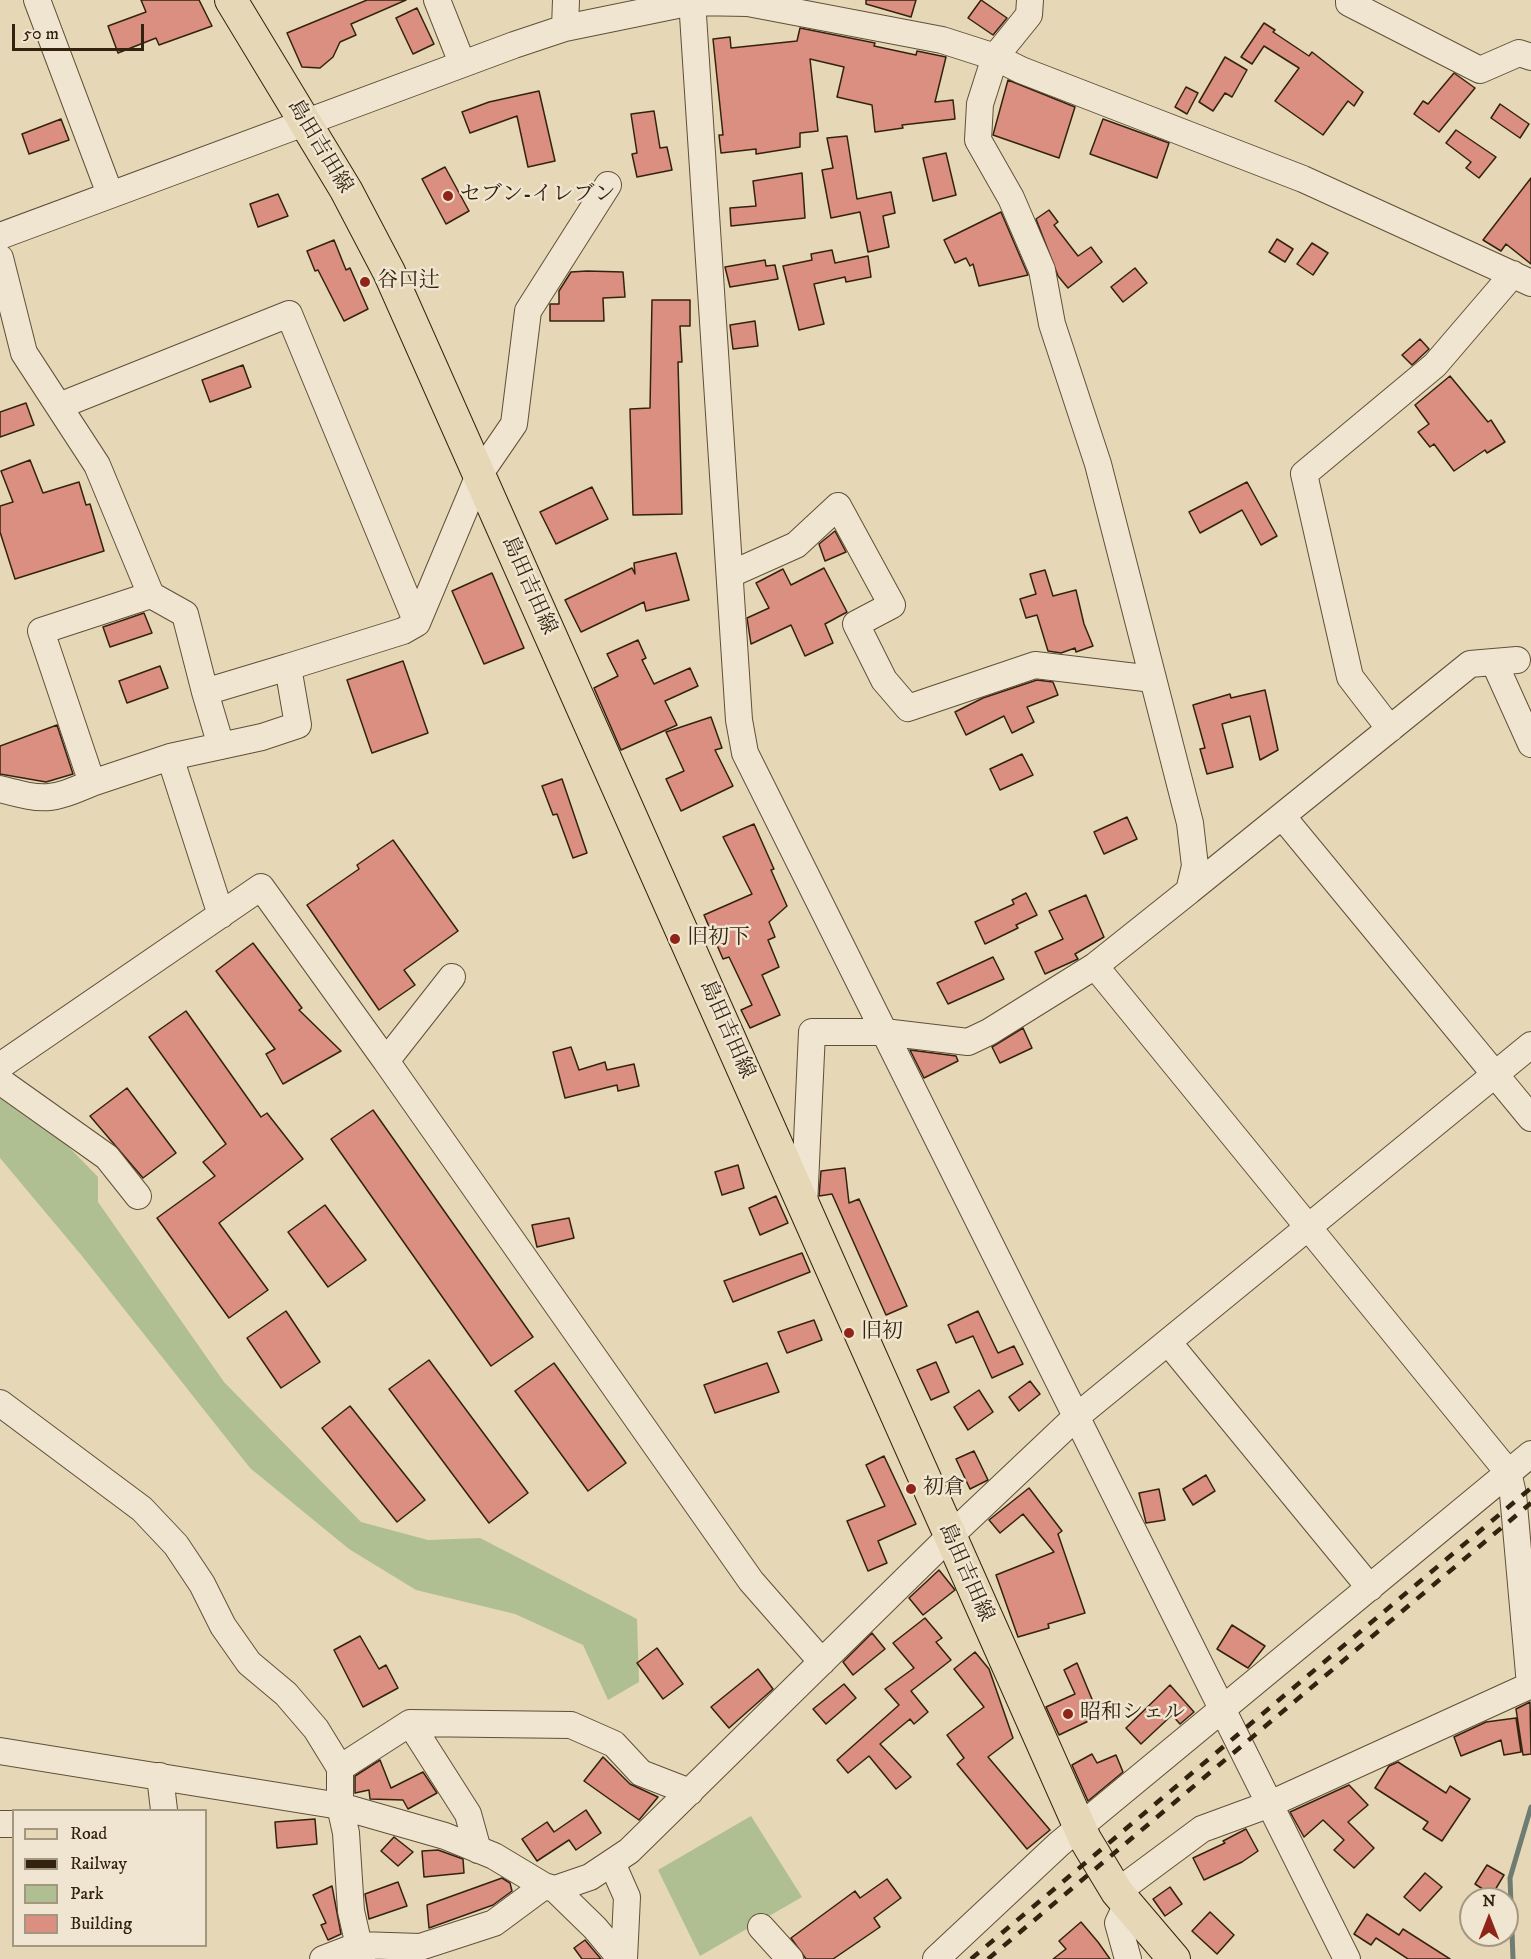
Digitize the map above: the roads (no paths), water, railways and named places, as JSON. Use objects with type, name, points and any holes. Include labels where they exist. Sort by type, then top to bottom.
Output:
[{"type":"main road","name":"島田吉田線","points":[[231,0],[345,190],[389,272],[949,1537],[1081,1829],[1122,1898],[1174,1959]]},
{"type":"street","points":[[37,0],[110,195]]},
{"type":"street","points":[[437,0],[462,63]]},
{"type":"street","points":[[565,28],[566,0]]},
{"type":"street","points":[[1030,0],[1029,15],[995,57],[980,104],[978,140],[1011,198],[1042,270],[1052,324],[1098,464],[1190,823],[1195,866],[1189,891]]},
{"type":"street","points":[[1349,0],[1349,3],[1480,70],[1519,53],[1531,57]]},
{"type":"street","points":[[0,236],[462,63],[565,28],[692,1],[748,3],[942,40],[995,57],[1021,70],[1304,179],[1522,279],[1435,365],[1304,474],[1350,677],[1390,729]]},
{"type":"street","points":[[692,1],[739,720],[745,753],[1347,1959]]},
{"type":"street","points":[[205,692],[403,631],[417,623],[478,475],[514,424],[528,311],[608,184]]},
{"type":"street","points":[[0,258],[24,353],[97,465],[151,595],[185,614],[221,746]]},
{"type":"street","points":[[59,406],[289,314],[417,623]]},
{"type":"street","points":[[731,574],[796,545],[838,506],[892,605],[856,624],[884,680],[908,708],[1035,665],[1153,679]]},
{"type":"street","points":[[92,783],[41,631],[151,595]]},
{"type":"street","points":[[804,1209],[812,1032],[884,1032],[968,1042],[1022,1013],[1095,966],[1470,664],[1506,661],[1531,744]]},
{"type":"street","points":[[0,789],[35,798],[57,798],[92,783],[170,757],[262,737],[298,724],[288,667]]},
{"type":"street","points":[[170,757],[221,915]]},
{"type":"street","points":[[1282,816],[1531,1118]]},
{"type":"street","points":[[0,1066],[261,887],[751,1581],[822,1662]]},
{"type":"street","points":[[1095,966],[1508,1472],[1514,1494],[1531,1685],[1270,1804],[1202,1829],[1122,1898],[1118,1923],[1128,1959]]},
{"type":"street","points":[[386,1061],[452,977]]},
{"type":"street","points":[[323,1959],[361,1952],[420,1947],[494,1923],[549,1888],[590,1877],[629,1851],[949,1537],[1076,1417],[1531,1045]]},
{"type":"street","points":[[0,1081],[107,1157],[138,1196]]},
{"type":"street","points":[[1168,1342],[1370,1588]]},
{"type":"street","points":[[0,1403],[142,1509],[176,1545],[202,1584],[223,1626],[249,1663],[285,1694],[316,1729],[340,1768],[340,1806],[345,1833],[351,1911],[361,1952]]},
{"type":"street","points":[[936,1959],[1059,1844],[1081,1829],[1531,1454]]},
{"type":"street","points":[[340,1768],[410,1723],[572,1725],[614,1744],[641,1773],[690,1792]]},
{"type":"street","points":[[410,1723],[468,1814],[478,1850]]},
{"type":"street","points":[[0,1751],[340,1806],[445,1836],[478,1850],[549,1888],[595,1928],[623,1959]]},
{"type":"street","points":[[160,1776],[164,1809]]},
{"type":"street","points":[[612,1863],[627,1898],[623,1959]]},
{"type":"street","points":[[761,1927],[790,1959]]},
{"type":"waterway","points":[[1513,1959],[1510,1878],[1531,1807]]},
{"type":"railway","points":[[971,1959],[1531,1488]]},
{"type":"railway","points":[[988,1959],[1531,1503]]},
{"type":"place","name":"セブン-イレブン","points":[[448,196]]},
{"type":"place","name":"谷口辻","points":[[365,282]]},
{"type":"place","name":"旧初下","points":[[675,939]]},
{"type":"place","name":"旧初","points":[[849,1333]]},
{"type":"place","name":"初倉","points":[[911,1489]]},
{"type":"place","name":"昭和シェル","points":[[1068,1714]]}]
